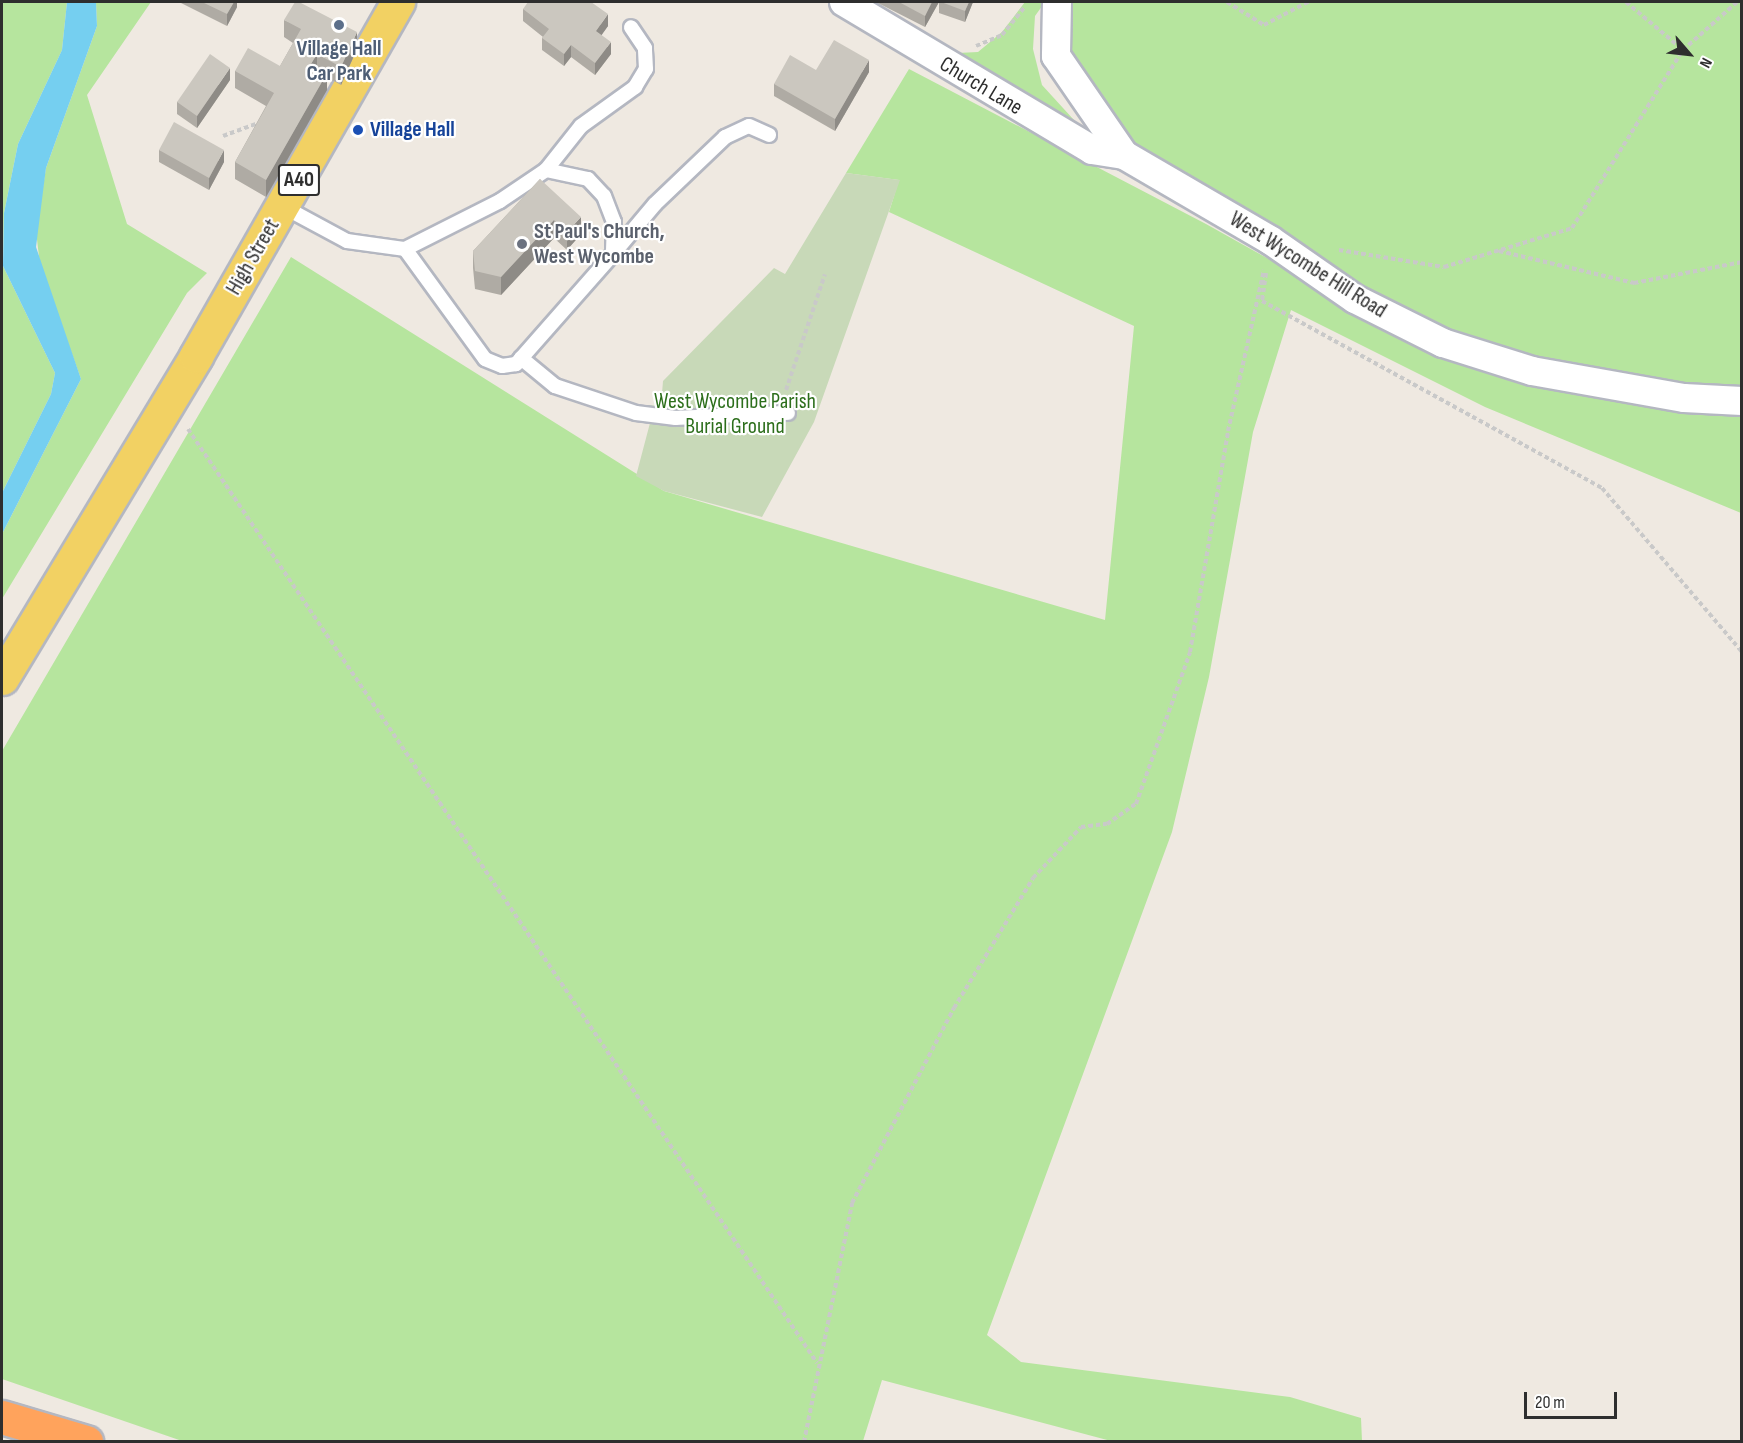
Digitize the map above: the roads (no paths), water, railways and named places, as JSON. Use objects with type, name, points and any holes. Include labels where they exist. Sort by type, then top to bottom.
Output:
[{"type":"highway","points":[[2,1417],[86,1442]]},
{"type":"main road","name":"High Street","points":[[2,678],[196,356],[398,2]]},
{"type":"street","name":"Church Lane","points":[[844,2],[1092,150],[1124,155]]},
{"type":"street","name":"West Wycombe Hill Road","points":[[1057,2],[1056,56],[1124,155],[1270,240],[1355,299],[1443,343],[1532,371],[1684,398],[1742,401]]},
{"type":"lane","points":[[282,206],[347,241],[405,249],[500,201],[546,170],[580,126],[635,87],[646,69],[645,48],[631,27]]},
{"type":"lane","points":[[405,249],[485,359],[502,366],[521,358],[655,204],[725,137],[749,126],[770,135]]},
{"type":"lane","points":[[546,170],[588,179],[604,196],[614,222],[613,254]]},
{"type":"lane","points":[[521,358],[555,386],[636,413],[675,418],[783,413]]},
{"type":"water","points":[[67,2],[96,2],[97,26],[46,168],[36,247],[81,379],[2,534],[2,493],[51,394],[55,373],[3,266],[4,213],[18,144],[62,50]]},
{"type":"place","name":"Village Hall Car Park","points":[[339,25]]},
{"type":"place","name":"Village Hall","points":[[358,130]]},
{"type":"place","name":"St Paul's Church, West Wycombe","points":[[522,244]]},
{"type":"park label","name":"West Wycombe Parish Burial Ground","points":[[735,414]]}]
